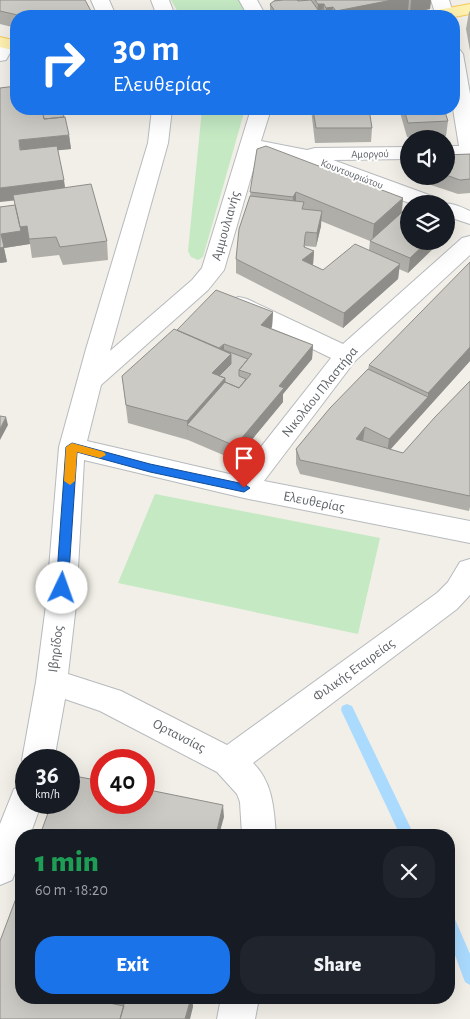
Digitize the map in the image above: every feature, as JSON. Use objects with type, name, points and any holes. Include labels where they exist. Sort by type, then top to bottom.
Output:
[{"type":"street","points":[[455,152],[470,152],[460,91]]},
{"type":"street","points":[[72,447],[150,173],[158,143],[161,115]]},
{"type":"street","name":"Αμμουλιανής","points":[[89,382],[200,285],[213,270],[259,115]]},
{"type":"street","points":[[249,145],[301,155]]},
{"type":"street","name":"Αμοργού","points":[[301,155],[400,153]]},
{"type":"street","name":"Κουντουριώτου","points":[[301,155],[408,195]]},
{"type":"street","points":[[455,212],[470,218]]},
{"type":"street","name":"Νικολάου Πλαστήρα","points":[[244,488],[346,355],[470,243]]},
{"type":"street","points":[[200,285],[346,355]]},
{"type":"street","name":"Ελευθερίας","points":[[72,447],[150,468],[470,532]]},
{"type":"street","name":"Ιβηρίδος","points":[[40,749],[52,682],[61,605],[72,447]]},
{"type":"street","name":"Φιλικής Εταιρείας","points":[[229,762],[447,601],[458,590],[470,570]]},
{"type":"street","name":"Ορτανσίας","points":[[52,682],[110,701],[229,762],[246,778],[252,788],[257,802],[259,829]]},
{"type":"street","points":[[0,868],[21,814]]},
{"type":"street","points":[[236,1019],[239,1004]]},
{"type":"green space","points":[[171,0],[245,0],[250,10],[177,10]]},
{"type":"green space","points":[[201,115],[243,115],[203,257],[198,260],[191,257],[188,251]]},
{"type":"green space","points":[[155,494],[380,538],[358,634],[118,583]]},
{"type":"building","points":[[0,0],[85,0],[90,10],[10,10],[10,13],[0,11]]},
{"type":"building","points":[[311,0],[318,10],[274,10],[270,4],[274,1]]},
{"type":"building","points":[[315,0],[392,0],[341,10],[335,10],[333,7],[326,8],[324,4],[318,4]]},
{"type":"building","points":[[10,87],[10,115],[43,115],[44,119],[65,117],[69,135],[19,140],[20,150],[57,146],[64,180],[0,188],[0,88]]},
{"type":"building","points":[[43,115],[64,115],[64,117],[44,119]]},
{"type":"building","points":[[314,115],[370,115],[372,128],[316,128]]},
{"type":"building","points":[[406,115],[446,115],[448,121],[408,123]]},
{"type":"building","points":[[266,146],[400,197],[400,201],[374,224],[296,192],[293,197],[250,192],[257,149]]},
{"type":"building","points":[[470,154],[470,179],[460,180],[455,178],[455,155]]},
{"type":"building","points":[[91,184],[107,241],[60,247],[56,237],[29,239],[27,226],[20,227],[13,195]]},
{"type":"building","points":[[250,196],[304,202],[302,209],[322,211],[317,233],[306,232],[305,236],[304,247],[314,251],[302,260],[323,270],[355,244],[400,264],[344,313],[236,259],[239,229]]},
{"type":"building","points":[[15,205],[21,231],[1,234],[4,247],[0,248],[0,207]]},
{"type":"building","points":[[400,214],[400,250],[418,250],[410,258],[370,241]]},
{"type":"building","points":[[470,262],[470,347],[428,393],[369,365]]},
{"type":"building","points":[[216,290],[273,312],[261,325],[313,345],[279,386],[284,388],[235,446],[187,425],[225,382],[239,388],[251,374],[239,370],[252,354],[224,344],[219,348],[177,330]]},
{"type":"building","points":[[174,329],[231,354],[212,373],[225,378],[187,421],[126,405],[122,376]]},
{"type":"building","points":[[224,350],[248,359],[239,370],[239,376],[246,379],[239,388],[225,382],[225,378],[219,376],[231,364],[231,354]]},
{"type":"building","points":[[368,369],[428,397],[389,439],[365,427],[356,439],[403,453],[470,381],[470,496],[300,460],[296,449],[330,408]]},
{"type":"building","points":[[0,416],[6,417],[0,429]]},
{"type":"building","points":[[80,777],[90,779],[90,814],[155,814],[155,791],[223,805],[217,829],[42,829],[48,814],[80,814]]},
{"type":"building","points":[[15,901],[15,1004],[114,1004],[124,1006],[120,1019],[0,1019],[0,941]]},
{"type":"building","points":[[124,1004],[189,1004],[185,1019],[120,1019]]},
{"type":"waterway","points":[[347,710],[404,829]]},
{"type":"waterway","points":[[455,936],[468,967],[470,977]]},
{"type":"slow traffic","points":[[70,481],[72,447],[100,455]]},
{"type":"route","points":[[62,588],[72,447],[150,468],[244,488]]}]
